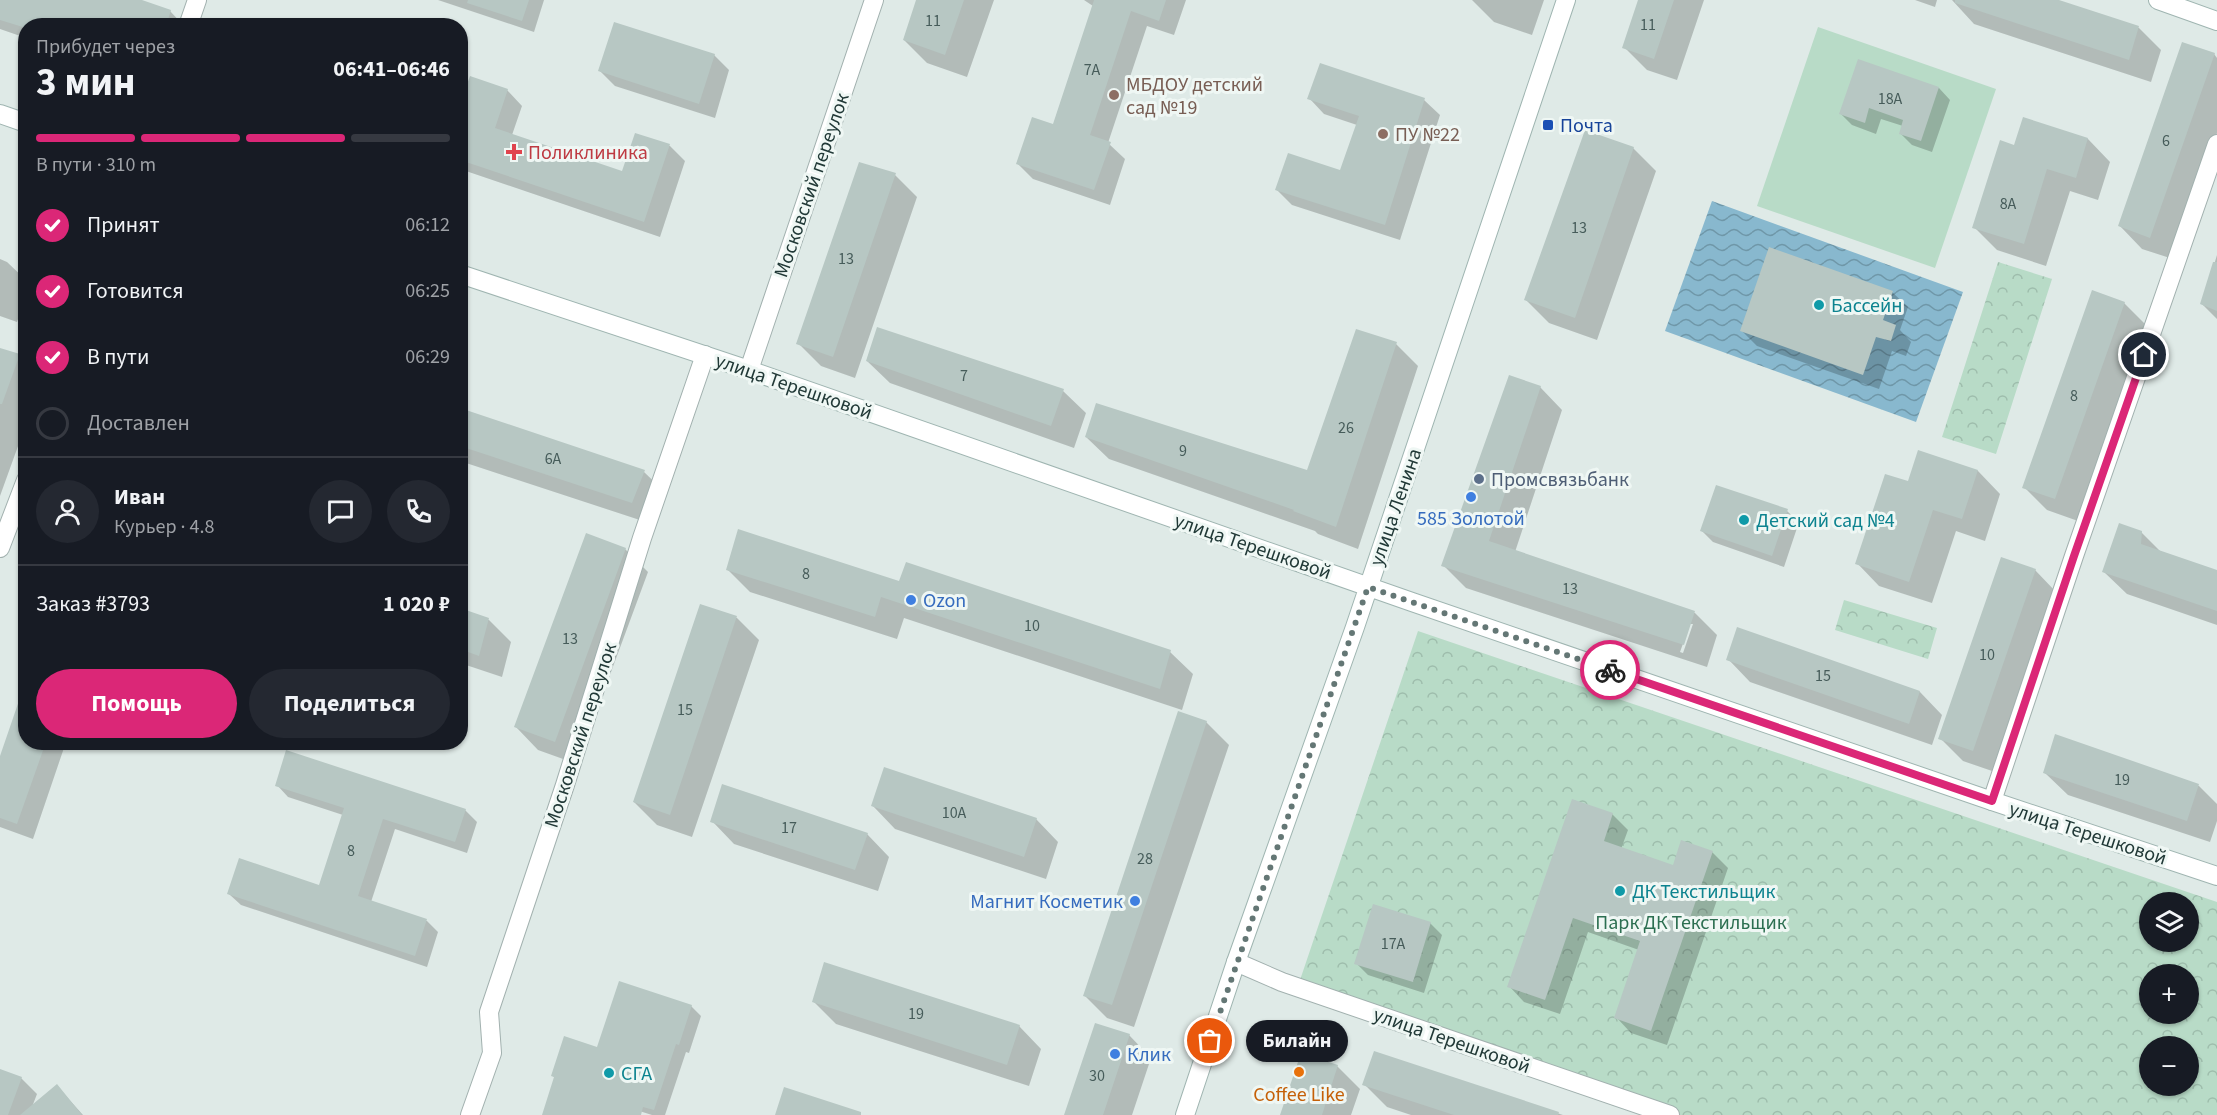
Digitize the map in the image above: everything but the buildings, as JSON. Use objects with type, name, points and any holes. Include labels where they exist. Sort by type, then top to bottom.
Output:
[{"type":"street","points":[[191,18],[197,0]]},
{"type":"street","name":"Московский переулок","points":[[748,370],[874,0]]},
{"type":"street","name":"улица Ленина","points":[[1185,1115],[1236,962],[1368,587],[1566,0]]},
{"type":"street","points":[[2158,0],[2217,21]]},
{"type":"street","points":[[0,114],[18,120]]},
{"type":"street","points":[[1992,801],[2074,556],[2217,144]]},
{"type":"street","name":"улица Терешковой","points":[[468,277],[748,370],[1368,587],[2217,876]]},
{"type":"street","name":"Московский переулок","points":[[470,1115],[492,1053],[489,1012],[565,785],[642,538],[705,356]]},
{"type":"street","points":[[0,548],[18,501]]},
{"type":"street","name":"улица Терешковой","points":[[1236,962],[1282,982],[1670,1115]]},
{"type":"green space","points":[[1818,27],[1996,89],[1935,268],[1757,206]]},
{"type":"green space","points":[[1998,262],[2052,279],[1996,454],[1942,437]]},
{"type":"green space","points":[[1844,600],[1937,628],[1928,659],[1835,630]]},
{"type":"green space","name":"Парк ДК Текстильщик","points":[[1418,631],[2188,892],[2139,892],[2139,952],[2199,952],[2199,896],[2217,902],[2217,1115],[1677,1115],[1298,986]]},
{"type":"water","points":[[1712,201],[1963,292],[1916,422],[1665,331]]},
{"type":"way so far","points":[[1210,1041],[1368,587],[1610,670]]},
{"type":"place","name":"МБДОУ детский сад №19","points":[[1114,95]]},
{"type":"place","name":"Почта","points":[[1548,125]]},
{"type":"place","name":"ПУ №22","points":[[1383,134]]},
{"type":"place","name":"Поликлиника","points":[[514,152]]},
{"type":"place","name":"Бассейн","points":[[1819,305]]},
{"type":"place","name":"Промсвязьбанк","points":[[1479,479]]},
{"type":"place","name":"585 Золотой","points":[[1471,497]]},
{"type":"place","name":"Детский сад №4","points":[[1744,520]]},
{"type":"place","name":"Ozon","points":[[911,600]]},
{"type":"place","name":"ДК Текстильщик","points":[[1620,891]]},
{"type":"place","name":"Магнит Косметик","points":[[1135,901]]},
{"type":"place","name":"Билайн","points":[[1210,1041]]},
{"type":"place","name":"Клик","points":[[1115,1054]]},
{"type":"place","name":"Coffee Like","points":[[1299,1072]]},
{"type":"place","name":"СГА","points":[[609,1073]]},
{"type":"route","points":[[1610,670],[1992,801],[2144,355]]}]
